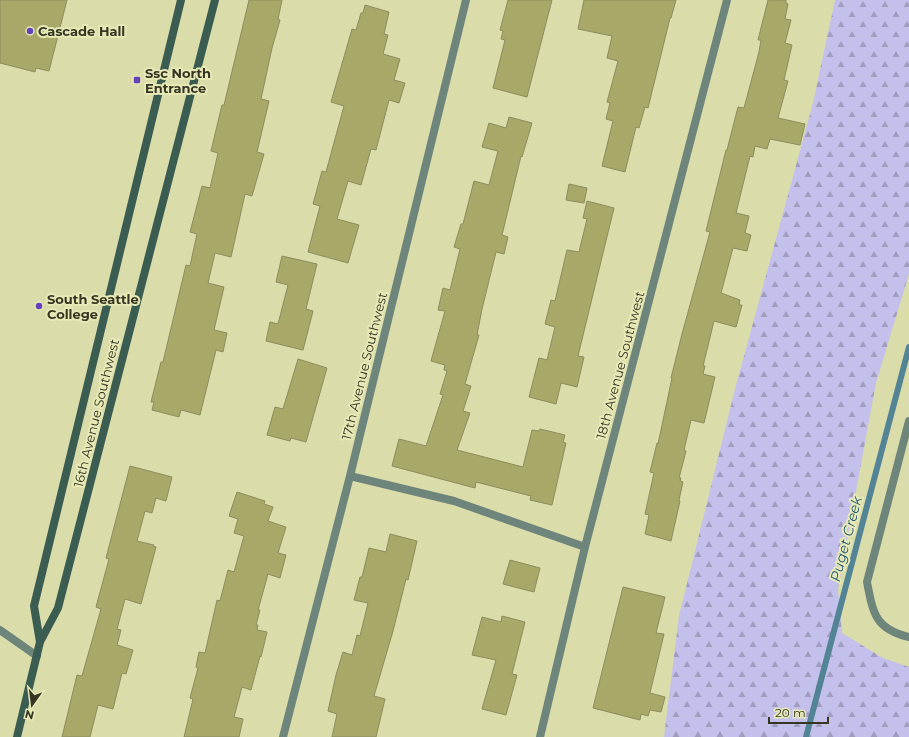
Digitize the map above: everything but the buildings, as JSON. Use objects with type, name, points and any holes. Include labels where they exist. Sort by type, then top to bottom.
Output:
[{"type":"street","name":"16th Avenue Southwest","points":[[40,642],[34,606],[181,0]]},
{"type":"street","name":"16th Avenue Southwest","points":[[17,737],[40,642],[58,608],[215,0]]},
{"type":"street","name":"17th Avenue Southwest","points":[[283,737],[350,476],[466,0]]},
{"type":"street","name":"18th Avenue Southwest","points":[[540,737],[586,547],[727,0]]},
{"type":"street","points":[[909,421],[867,582],[872,607],[882,625],[895,634],[909,637]]},
{"type":"street","points":[[350,476],[454,501],[586,547]]},
{"type":"street","points":[[0,630],[37,656]]},
{"type":"green space","points":[[835,0],[909,0],[909,274],[876,383],[838,589],[842,633],[883,658],[909,667],[909,737],[664,737],[679,616],[735,389],[813,103]]},
{"type":"waterway","name":"Puget Creek","points":[[806,737],[909,347]]},
{"type":"place","name":"Cascade Hall","points":[[30,31]]},
{"type":"place","name":"Ssc North Entrance","points":[[137,80]]},
{"type":"place","name":"South Seattle College","points":[[39,306]]}]
